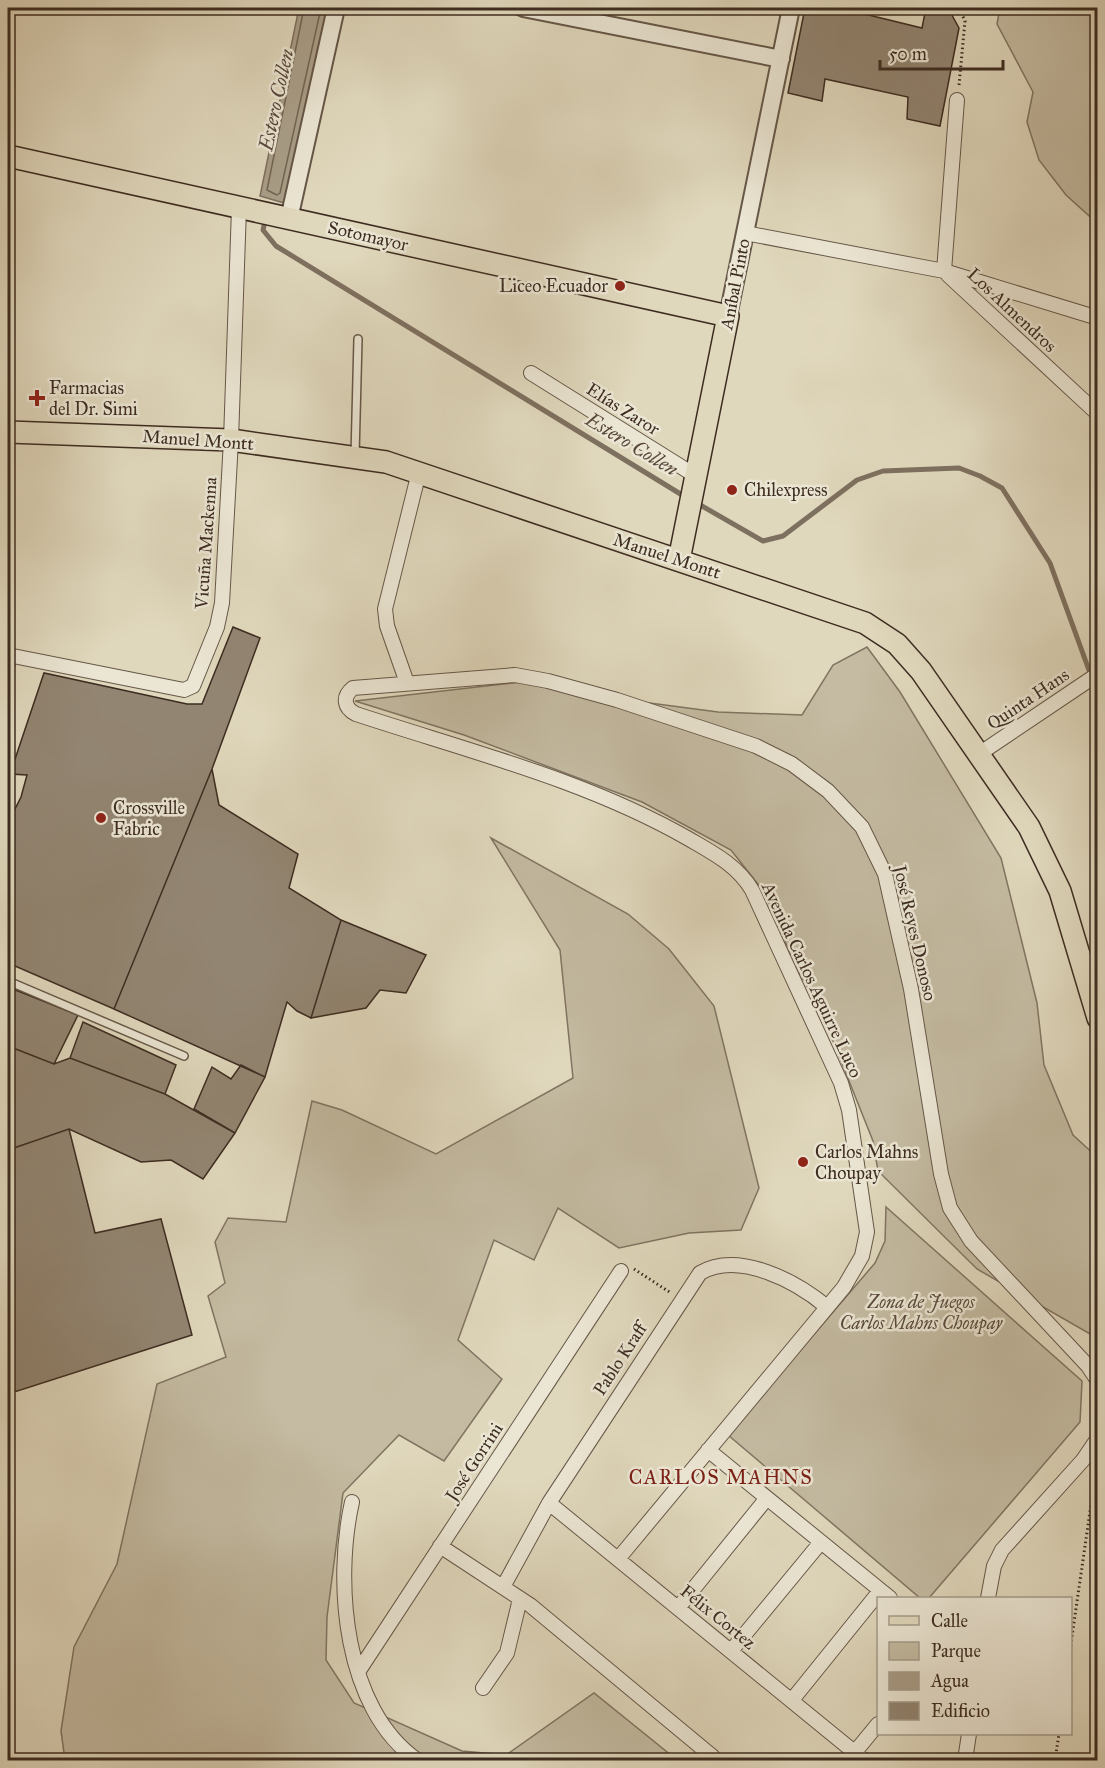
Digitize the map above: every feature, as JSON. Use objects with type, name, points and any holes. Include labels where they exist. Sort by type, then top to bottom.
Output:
[{"type":"main road","name":"Sotomayor","points":[[8,156],[728,316]]},
{"type":"main road","name":"Aníbal Pinto","points":[[679,560],[728,316]]},
{"type":"main road","name":"Manuel Montt","points":[[8,432],[231,440],[386,462],[847,615],[882,633],[897,644],[921,671],[1029,827],[1052,869],[1098,1018]]},
{"type":"street","points":[[284,218],[336,8]]},
{"type":"street","points":[[523,8],[571,12],[781,59]]},
{"type":"street","name":"Aníbal Pinto","points":[[728,316],[791,8]]},
{"type":"street","points":[[957,100],[944,272],[1098,318]]},
{"type":"street","name":"Vicuña Mackenna","points":[[10,655],[184,690],[190,689],[221,611],[247,210]]},
{"type":"street","name":"Los Almendros","points":[[745,233],[944,272],[1098,414]]},
{"type":"street","name":"Elías Zaror","points":[[531,373],[695,479]]},
{"type":"street","points":[[407,683],[387,626],[385,609],[420,472]]},
{"type":"street","name":"Quinta Hans","points":[[979,754],[1098,674]]},
{"type":"street","name":"José Reyes Donoso","points":[[407,683],[515,675],[580,688],[756,746],[801,770],[846,808],[872,842],[888,882],[911,989],[941,1174],[950,1208],[971,1241],[1088,1366],[1098,1381]]},
{"type":"street","name":"Avenida Carlos Aguirre Luco","points":[[407,683],[353,688],[347,694],[346,705],[356,714],[604,797],[648,817],[734,867],[747,881],[840,1083],[849,1110],[867,1232],[857,1268],[618,1559]]},
{"type":"street","name":"Pablo Kraff","points":[[503,1587],[549,1503],[680,1299],[700,1273],[718,1265],[728,1265],[782,1277],[801,1286],[827,1307]]},
{"type":"street","name":"José Gorrini","points":[[358,1672],[621,1271]]},
{"type":"street","points":[[988,1597],[994,1566],[1002,1550],[1083,1460],[1098,1438]]},
{"type":"street","points":[[708,1450],[885,1595]]},
{"type":"street","points":[[678,1608],[767,1498]]},
{"type":"street","points":[[352,1502],[345,1541],[345,1581],[350,1631],[358,1672],[367,1699],[381,1724],[399,1746],[417,1761]]},
{"type":"street","name":"Félix Cortez","points":[[549,1503],[860,1756]]},
{"type":"street","points":[[731,1652],[821,1542]]},
{"type":"street","points":[[440,1546],[503,1587],[559,1628],[713,1757]]},
{"type":"street","points":[[483,1688],[507,1653],[520,1599]]},
{"type":"street","points":[[792,1700],[877,1604]]},
{"type":"street","points":[[860,1756],[877,1727]]},
{"type":"street","points":[[965,1761],[969,1735]]},
{"type":"lane","points":[[355,458],[358,339]]},
{"type":"lane","points":[[8,678],[10,655]]},
{"type":"lane","points":[[8,981],[184,1056]]},
{"type":"path","points":[[957,100],[965,21],[959,8]]},
{"type":"path","points":[[621,1271],[627,1268],[635,1270],[680,1299]]},
{"type":"path","points":[[1072,1643],[1096,1467]]},
{"type":"path","points":[[1055,1761],[1059,1735]]},
{"type":"green space","points":[[1000,8],[1097,8],[1097,223],[1066,195],[1039,160],[1027,122],[1033,92],[997,24]]},
{"type":"green space","points":[[867,647],[900,692],[1001,858],[1037,1003],[1044,1065],[1073,1135],[1097,1157],[1097,1338],[977,1269],[878,1171],[873,1141],[819,1006],[796,968],[765,893],[731,850],[642,802],[464,735],[355,701],[546,679],[642,702],[718,712],[802,715],[833,665]]},
{"type":"green space","points":[[491,838],[628,914],[669,949],[714,1006],[759,1188],[741,1230],[689,1233],[619,1248],[558,1208],[534,1260],[494,1240],[458,1340],[502,1379],[444,1461],[399,1435],[343,1493],[327,1617],[326,1660],[354,1703],[462,1751],[506,1755],[594,1693],[677,1760],[65,1760],[61,1731],[74,1647],[117,1564],[157,1384],[226,1357],[208,1296],[225,1283],[215,1242],[228,1218],[286,1222],[312,1101],[342,1110],[436,1154],[573,1078],[560,950]]},
{"type":"green space","name":"Zona de Juegos Carlos Mahns Choupay","points":[[886,1207],[1082,1381],[1080,1422],[930,1597],[919,1597],[728,1435],[875,1263],[885,1241]]},
{"type":"water","points":[[299,8],[327,8],[284,203],[260,196]]},
{"type":"building","points":[[805,8],[840,8],[922,28],[926,8],[948,8],[959,28],[940,126],[907,119],[908,97],[825,79],[822,101],[788,93]]},
{"type":"building","name":"Crossville Fabric","points":[[233,627],[260,638],[212,769],[114,1009],[8,963],[8,823],[21,797],[27,775],[10,774],[44,673],[187,704],[202,704]]},
{"type":"building","points":[[212,769],[219,805],[298,854],[289,888],[341,920],[311,1018],[297,1011],[287,1002],[265,1077],[114,1009]]},
{"type":"building","points":[[341,920],[426,955],[406,993],[380,990],[366,1008],[311,1018]]},
{"type":"building","points":[[8,987],[78,1015],[54,1064],[8,1046]]},
{"type":"building","points":[[83,1022],[176,1065],[165,1094],[70,1058]]},
{"type":"building","points":[[8,1046],[54,1064],[70,1058],[165,1094],[235,1133],[203,1179],[171,1160],[141,1162],[69,1129],[8,1150]]},
{"type":"building","points":[[241,1065],[265,1077],[235,1133],[194,1109],[212,1067],[231,1079]]},
{"type":"building","points":[[69,1129],[95,1233],[161,1219],[192,1335],[8,1394],[8,1150]]},
{"type":"waterway","name":"Estero Collen","points":[[266,217],[263,230],[276,246],[687,498]]},
{"type":"waterway","name":"Estero Collen","points":[[695,502],[763,541],[783,536],[857,480],[883,471],[959,468],[980,476],[1002,488],[1050,563],[1098,695]]},
{"type":"place","name":"Liceo Ecuador","points":[[620,286]]},
{"type":"place","name":"Farmacias del Dr. Simi","points":[[37,398]]},
{"type":"place","name":"Chilexpress","points":[[732,490]]},
{"type":"place","name":"Crossville Fabric","points":[[101,818]]},
{"type":"place","name":"Carlos Mahns Choupay","points":[[803,1162]]},
{"type":"district","name":"CARLOS MAHNS","points":[[721,1477]]}]
